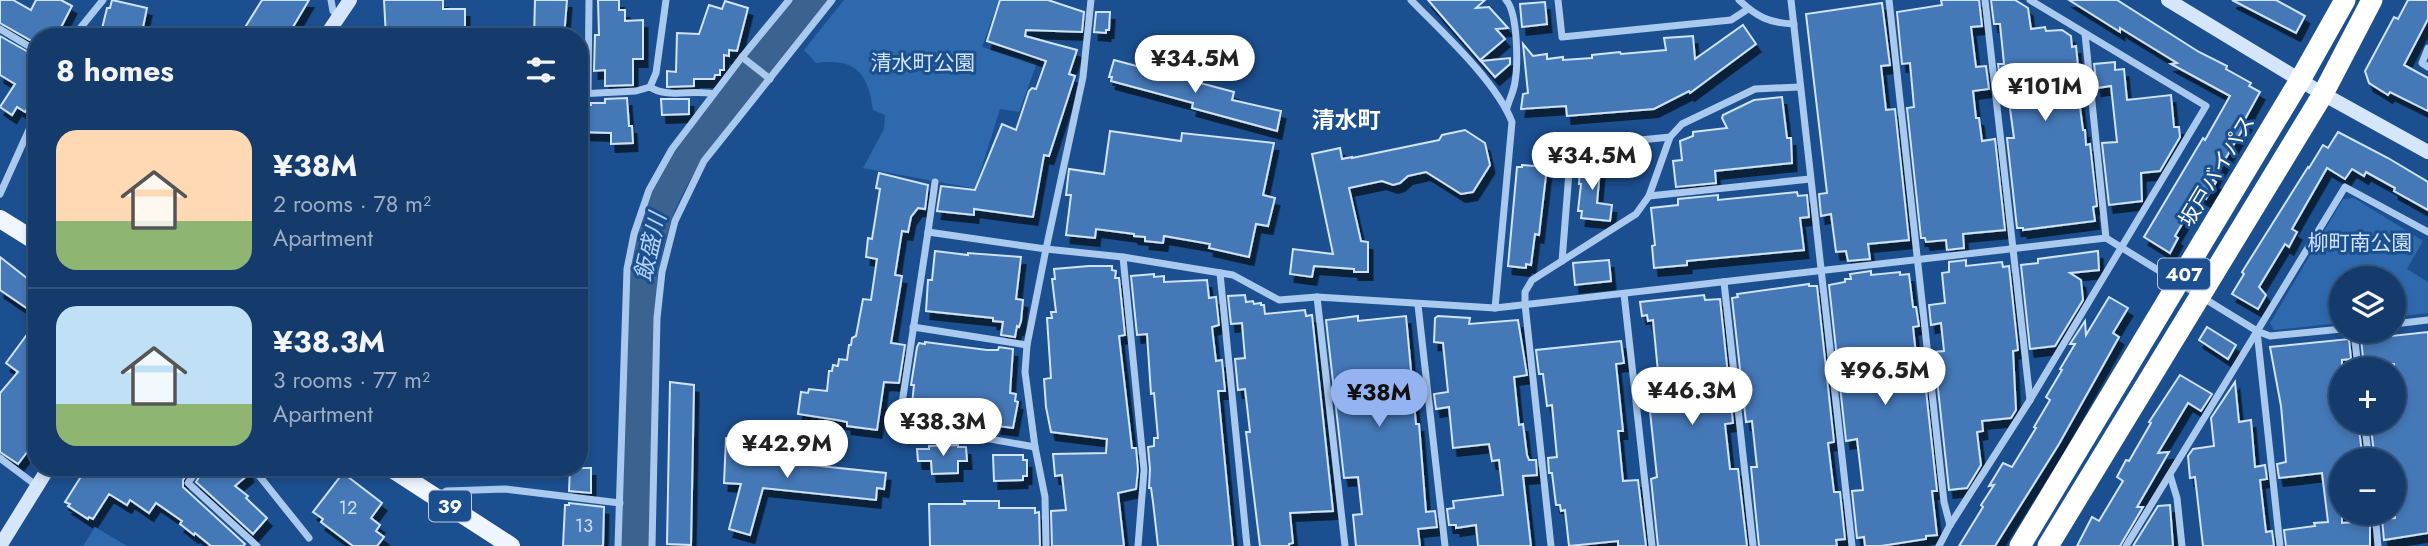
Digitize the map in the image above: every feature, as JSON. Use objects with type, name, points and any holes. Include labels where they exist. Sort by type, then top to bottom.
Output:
[{"type":"highway","name":"坂戸バイパス","points":[[2020,546],[2300,80],[2345,0]]},
{"type":"highway","name":"407","points":[[2048,546],[2323,94],[2372,0]]},
{"type":"main road","points":[[0,219],[28,236]]},
{"type":"main road","name":"39","points":[[405,476],[510,546]]},
{"type":"street","points":[[80,28],[103,0]]},
{"type":"street","points":[[331,0],[333,10],[339,17]]},
{"type":"street","points":[[332,28],[350,0]]},
{"type":"street","points":[[589,0],[589,93],[636,91],[650,87],[659,93],[713,94]]},
{"type":"street","points":[[650,87],[656,73],[666,0]]},
{"type":"street","points":[[618,546],[627,270],[634,234],[649,190],[672,149],[789,0]]},
{"type":"street","points":[[652,546],[657,318],[662,272],[675,220],[704,161],[768,77],[832,0]]},
{"type":"street","points":[[1046,546],[1045,497],[1025,372],[1027,345],[1083,77],[1091,0]]},
{"type":"street","points":[[1411,0],[1476,69],[1507,108],[1512,122],[1495,307]]},
{"type":"street","points":[[1558,0],[1562,37],[1731,20],[1748,9]]},
{"type":"street","points":[[1739,0],[1761,19],[1776,24],[1794,24]]},
{"type":"street","points":[[1791,0],[1852,546]]},
{"type":"street","points":[[1889,0],[1944,502],[1950,525]]},
{"type":"street","points":[[1985,0],[2030,400]]},
{"type":"street","points":[[1939,546],[2122,249],[2206,106],[2030,0]]},
{"type":"street","points":[[2168,0],[2323,94],[2428,152]]},
{"type":"street","points":[[1507,108],[1515,83],[1514,18],[1509,2]]},
{"type":"street","points":[[0,29],[28,46]]},
{"type":"street","points":[[2085,34],[2106,238]]},
{"type":"street","points":[[2428,48],[2422,63],[2428,66]]},
{"type":"street","points":[[744,59],[768,77]]},
{"type":"street","points":[[1551,546],[1525,292],[1532,280],[1636,214],[1649,196],[1670,137],[1682,124],[1755,89],[1799,87]]},
{"type":"street","points":[[0,194],[28,132]]},
{"type":"street","points":[[1562,261],[1571,147],[1670,137]]},
{"type":"street","points":[[1649,196],[1810,179]]},
{"type":"street","points":[[934,183],[899,423],[1035,447]]},
{"type":"street","points":[[2126,546],[2345,187],[2428,232]]},
{"type":"street","points":[[928,232],[1220,272],[1233,275],[1279,300],[1317,297],[1495,307],[2106,238],[2257,331],[2270,336],[2329,330]]},
{"type":"street","points":[[1123,257],[1144,470],[1138,546]]},
{"type":"street","points":[[1220,272],[1247,546]]},
{"type":"street","points":[[1724,282],[1753,546]]},
{"type":"street","points":[[1624,294],[1652,546]]},
{"type":"street","points":[[1317,297],[1345,546]]},
{"type":"street","points":[[1418,304],[1445,546]]},
{"type":"street","points":[[2406,323],[2428,320]]},
{"type":"street","points":[[913,327],[1027,345]]},
{"type":"street","points":[[2257,331],[2280,546]]},
{"type":"street","points":[[0,458],[37,486]]},
{"type":"street","points":[[2170,475],[2177,498],[2182,546]]},
{"type":"street","points":[[0,546],[43,476]]},
{"type":"street","points":[[193,476],[188,483],[257,546]]},
{"type":"street","points":[[259,476],[309,538]]},
{"type":"street","points":[[440,500],[446,491],[505,489],[620,503]]},
{"type":"street","points":[[2376,525],[2378,546]]},
{"type":"green space","name":"清水町公園","points":[[844,0],[999,0],[982,47],[1037,63],[1019,112],[1000,109],[977,189],[863,168],[884,129],[885,115],[873,110],[867,86],[857,70],[841,63],[816,63],[804,50]]},
{"type":"green space","name":"柳町南公園","points":[[2354,198],[2423,241],[2407,269],[2428,282],[2428,313],[2406,316],[2406,266],[2329,266],[2329,324],[2274,330],[2270,323],[2343,199]]},
{"type":"green space","points":[[95,527],[127,546],[83,546]]},
{"type":"building","points":[[0,0],[13,0],[31,10],[36,0],[61,0],[72,6],[61,28],[28,28],[28,39],[0,23]]},
{"type":"building","points":[[112,0],[147,8],[143,28],[102,28],[107,8],[110,8]]},
{"type":"building","points":[[262,0],[309,0],[292,28],[245,28]]},
{"type":"building","points":[[384,0],[443,0],[443,9],[465,9],[465,28],[386,28]]},
{"type":"building","points":[[535,0],[567,0],[565,28],[534,28]]},
{"type":"building","points":[[598,0],[619,0],[619,10],[625,10],[625,21],[643,20],[643,59],[633,59],[633,85],[605,86],[605,70],[594,71],[595,35],[599,35]]},
{"type":"building","points":[[1000,0],[1048,0],[1084,12],[1082,32],[1026,30],[1025,36],[1077,50],[1069,74],[1075,76],[1049,156],[1044,155],[1033,217],[974,209],[974,215],[937,211],[941,186],[975,190],[1002,124],[1016,130],[1029,91],[1036,89],[1046,61],[987,41]]},
{"type":"building","points":[[1428,0],[1485,0],[1476,8],[1489,7],[1508,28],[1496,29],[1505,39],[1480,60]]},
{"type":"building","points":[[1941,0],[1979,0],[1982,26],[1971,27],[1976,67],[1986,66],[1989,89],[1973,91],[1976,118],[1979,118],[1982,141],[1995,139],[2005,230],[1963,234],[1964,248],[1947,250],[1946,240],[1926,242],[1925,238],[1921,238],[1907,108],[1914,107],[1910,63],[1902,64],[1897,12],[1942,5]]},
{"type":"building","points":[[1991,0],[2015,0],[2028,8],[2031,29],[2045,27],[2046,31],[2062,30],[2071,36],[2072,47],[2076,46],[2078,66],[2082,66],[2084,89],[2078,92],[2086,145],[2090,144],[2097,206],[2093,207],[2095,221],[2023,230],[2017,228],[2007,138],[2014,138],[2007,87],[2001,88],[1998,64],[2004,64],[2000,24],[1994,24]]},
{"type":"building","points":[[2069,0],[2117,0],[2199,52],[2227,66],[2226,69],[2251,83],[2249,86],[2260,92],[2244,121],[2247,122],[2213,180],[2216,182],[2206,199],[2199,195],[2175,236],[2178,238],[2170,253],[2144,237],[2230,96],[2171,64],[2177,63]]},
{"type":"building","points":[[2232,0],[2276,0],[2305,16],[2296,33]]},
{"type":"building","points":[[2408,0],[2428,0],[2428,19],[2404,65],[2428,78],[2428,111],[2390,92],[2388,95],[2369,83],[2365,71],[2394,17],[2398,19]]},
{"type":"building","points":[[725,1],[748,8],[737,51],[729,50],[729,56],[724,55],[724,70],[720,70],[720,75],[715,75],[714,79],[694,79],[694,86],[667,87],[667,71],[676,72],[677,33],[699,34],[709,5],[722,9]]},
{"type":"building","points":[[1545,2],[1547,24],[1522,27],[1520,4]]},
{"type":"building","points":[[1882,3],[1890,65],[1881,66],[1886,110],[1895,109],[1909,240],[1868,244],[1870,259],[1848,261],[1846,251],[1836,252],[1831,214],[1821,216],[1819,194],[1827,193],[1806,14]]},
{"type":"building","points":[[1096,12],[1110,12],[1109,30],[1106,30],[1106,33],[1094,32]]},
{"type":"building","points":[[1743,25],[1756,44],[1690,93],[1689,91],[1654,109],[1567,116],[1566,106],[1521,109],[1523,94],[1528,93],[1523,44],[1533,56],[1547,54],[1547,59],[1563,57],[1563,60],[1620,52],[1666,50],[1664,38],[1693,36],[1695,59]]},
{"type":"building","points":[[0,36],[28,52],[28,107],[25,112],[17,107],[12,115],[0,107],[15,84],[0,75]]},
{"type":"building","points":[[1510,58],[1510,64],[1495,77],[1481,61]]},
{"type":"building","points":[[1114,60],[1234,92],[1232,100],[1281,111],[1277,131],[1192,108],[1193,103],[1111,81],[1112,77],[1109,77]]},
{"type":"building","points":[[2115,62],[2115,70],[2124,69],[2127,100],[2171,95],[2174,127],[2179,127],[2180,137],[2160,171],[2141,173],[2142,201],[2109,205],[2102,143],[2117,142],[2111,86],[2097,88],[2094,64]]},
{"type":"building","points":[[1782,97],[1787,138],[1791,138],[1792,163],[1715,171],[1716,183],[1676,187],[1673,161],[1682,160],[1680,141],[1693,136],[1693,132],[1727,128],[1723,115],[1754,100]]},
{"type":"building","points":[[627,98],[633,143],[611,144],[611,133],[588,132],[588,105],[605,103],[605,99]]},
{"type":"building","points":[[661,99],[689,99],[689,114],[662,115]]},
{"type":"building","points":[[1465,130],[1485,143],[1490,165],[1473,192],[1461,194],[1426,172],[1408,176],[1393,185],[1382,181],[1349,188],[1361,241],[1368,242],[1368,272],[1314,266],[1312,277],[1290,274],[1293,249],[1333,254],[1312,154],[1340,148],[1342,159],[1352,158],[1439,140],[1442,135]]},
{"type":"building","points":[[1110,131],[1181,141],[1182,133],[1274,143],[1263,195],[1275,198],[1268,226],[1256,224],[1249,257],[1209,248],[1210,244],[1164,236],[1163,243],[1145,241],[1145,237],[1134,234],[1096,229],[1095,238],[1066,235],[1071,195],[1066,195],[1069,169],[1104,174]]},
{"type":"building","points":[[2338,132],[2428,182],[2428,210],[2366,172],[2364,176],[2352,169],[2345,179],[2327,168],[2292,229],[2297,232],[2289,247],[2285,244],[2259,287],[2266,295],[2258,309],[2232,294],[2244,274],[2242,272],[2308,167],[2323,145],[2328,148]]},
{"type":"building","points":[[1586,157],[1601,159],[1597,203],[1612,205],[1610,221],[1581,218],[1582,211],[1578,211],[1580,166],[1583,167]]},
{"type":"building","points":[[1517,167],[1547,167],[1539,235],[1535,234],[1531,265],[1526,264],[1526,268],[1508,266]]},
{"type":"building","points":[[879,173],[928,185],[925,209],[918,208],[911,217],[908,232],[902,231],[895,275],[902,276],[891,343],[905,345],[899,383],[884,382],[877,430],[798,414],[801,392],[808,393],[809,389],[827,391],[829,371],[832,371],[833,365],[838,366],[839,359],[847,360],[849,345],[856,336],[863,299],[871,300],[877,259],[866,257],[868,238],[872,239],[880,189],[876,188]]},
{"type":"building","points":[[1797,192],[1798,196],[1807,195],[1809,217],[1800,218],[1804,250],[1687,261],[1687,265],[1654,268],[1652,246],[1655,245],[1651,208],[1678,205],[1678,199],[1718,195],[1718,200]]},
{"type":"building","points":[[935,251],[1021,257],[1016,299],[1023,300],[1021,321],[1015,337],[1001,335],[1003,322],[993,321],[993,318],[926,311],[928,280],[932,280]]},
{"type":"building","points":[[2098,251],[2099,270],[2070,273],[2081,280],[2083,300],[2055,346],[2030,349],[2021,265],[2038,263],[2038,259]]},
{"type":"building","points":[[0,257],[28,279],[28,309],[0,290]]},
{"type":"building","points":[[1609,260],[1611,281],[1575,285],[1573,263]]},
{"type":"building","points":[[1966,260],[1966,266],[2002,262],[2003,267],[2009,266],[2018,350],[2013,351],[2016,410],[2011,418],[1982,421],[1983,431],[1977,432],[1981,465],[1967,488],[1949,490],[1934,352],[1944,351],[1941,323],[1931,325],[1929,305],[1945,303],[1942,273],[1949,272],[1949,262]]},
{"type":"building","points":[[1112,266],[1112,270],[1116,271],[1115,278],[1119,278],[1125,335],[1119,336],[1132,448],[1136,448],[1136,489],[1118,493],[1124,546],[1052,546],[1051,511],[1066,510],[1062,475],[1055,476],[1053,454],[1106,453],[1107,439],[1051,432],[1046,407],[1044,379],[1051,378],[1047,318],[1052,318],[1051,312],[1056,312],[1052,279],[1055,279],[1054,269]]},
{"type":"building","points":[[1871,271],[1871,275],[1900,272],[1900,275],[1909,274],[1913,307],[1916,307],[1919,326],[1913,327],[1916,354],[1922,354],[1937,491],[1932,491],[1937,535],[1881,546],[1865,546],[1864,537],[1857,538],[1852,491],[1863,490],[1857,439],[1846,441],[1829,285],[1851,279],[1850,274]]},
{"type":"building","points":[[1154,274],[1154,277],[1164,276],[1164,282],[1207,280],[1209,298],[1216,297],[1219,325],[1212,327],[1216,361],[1222,360],[1225,391],[1218,391],[1233,546],[1158,546],[1149,488],[1148,447],[1154,446],[1154,438],[1158,438],[1154,393],[1151,394],[1147,334],[1137,335],[1131,276]]},
{"type":"building","points":[[1809,284],[1817,286],[1834,442],[1828,443],[1834,492],[1840,492],[1845,539],[1836,540],[1837,546],[1759,546],[1751,467],[1757,467],[1752,421],[1746,422],[1732,298],[1738,297],[1737,294]]},
{"type":"building","points":[[1245,295],[1246,302],[1253,301],[1254,304],[1264,305],[1265,314],[1305,310],[1306,316],[1312,315],[1333,511],[1290,513],[1293,543],[1289,546],[1260,546],[1246,432],[1250,432],[1245,389],[1238,390],[1235,359],[1245,358],[1242,323],[1231,324],[1228,296]]},
{"type":"building","points":[[1704,295],[1705,300],[1720,299],[1733,423],[1725,424],[1730,469],[1738,469],[1747,546],[1658,546],[1651,479],[1657,477],[1646,374],[1658,372],[1653,320],[1648,321],[1647,315],[1642,316],[1640,302]]},
{"type":"building","points":[[2109,297],[2128,308],[2113,333],[2119,337],[2059,444],[1995,546],[1959,546],[1983,507],[1981,505],[1994,485],[1989,486],[2003,463],[2012,467],[2036,428],[2034,427],[2050,400],[2046,397],[2075,344],[2070,344],[2085,321],[2086,335]]},
{"type":"building","points":[[1358,316],[1358,321],[1406,316],[1426,512],[1435,511],[1437,527],[1418,529],[1420,546],[1356,546],[1353,515],[1362,514],[1358,477],[1344,478],[1326,320]]},
{"type":"building","points":[[1435,318],[1470,318],[1469,324],[1518,320],[1527,375],[1514,377],[1519,425],[1523,424],[1529,460],[1536,460],[1537,475],[1523,476],[1531,546],[1478,546],[1476,525],[1456,528],[1456,525],[1449,525],[1447,509],[1454,508],[1453,501],[1503,495],[1499,460],[1492,461],[1489,444],[1453,448],[1449,407],[1436,409],[1434,394],[1448,392],[1443,343],[1434,342]]},
{"type":"building","points":[[2207,327],[2236,345],[2228,359],[2199,340]]},
{"type":"building","points":[[2428,332],[2428,533],[2384,540],[2383,525],[2406,525],[2406,448],[2373,448],[2372,434],[2406,434],[2406,357],[2363,357],[2362,343],[2406,343],[2406,334]]},
{"type":"building","points":[[28,333],[28,451],[18,464],[0,452],[0,393],[18,372],[6,363]]},
{"type":"building","points":[[1621,341],[1624,363],[1616,364],[1623,431],[1618,431],[1623,481],[1638,480],[1646,546],[1618,546],[1618,541],[1569,546],[1565,510],[1561,511],[1560,505],[1556,505],[1552,473],[1549,473],[1548,458],[1557,457],[1552,405],[1547,406],[1543,374],[1539,374],[1536,350]]},
{"type":"building","points":[[2329,341],[2349,343],[2351,357],[2329,357],[2329,434],[2360,434],[2361,448],[2329,448],[2329,525],[2370,525],[2370,546],[2286,546],[2284,530],[2328,522],[2322,473],[2279,478],[2277,464],[2286,462],[2281,406],[2270,347]]},
{"type":"building","points":[[919,343],[987,350],[998,350],[999,347],[1013,349],[1010,393],[1016,394],[1015,401],[1018,402],[1013,428],[997,426],[998,420],[946,414],[946,410],[912,404],[914,385],[911,385],[917,347]]},
{"type":"building","points":[[2180,375],[2212,394],[2201,411],[2188,403],[2158,453],[2169,452],[2137,507],[2143,507],[2120,546],[2077,546],[2092,517],[2099,521],[2123,481],[2117,477],[2126,460],[2129,461],[2151,423],[2149,422]]},
{"type":"building","points":[[670,382],[694,385],[691,545],[667,544]]},
{"type":"building","points":[[2235,382],[2239,422],[2251,420],[2255,467],[2265,465],[2267,479],[2260,480],[2266,532],[2272,531],[2274,546],[2203,546],[2195,477],[2190,478],[2188,456],[2193,449],[2214,446],[2211,418]]},
{"type":"building","points":[[729,436],[754,437],[753,459],[886,473],[884,489],[877,488],[876,500],[763,488],[750,535],[729,529],[741,484],[724,483],[726,438],[729,439]]},
{"type":"building","points":[[958,445],[966,447],[967,461],[958,461],[958,473],[932,474],[931,461],[918,461],[917,449]]},
{"type":"building","points":[[993,455],[1023,455],[1023,460],[1027,460],[1027,476],[1023,476],[1023,480],[994,481]]},
{"type":"building","points":[[588,468],[591,468],[591,493],[569,491],[570,476],[588,476]]},
{"type":"building","points":[[81,476],[185,476],[183,487],[245,544],[211,546],[156,503],[149,513],[130,500],[127,505],[109,494],[93,519],[88,519],[65,502]]},
{"type":"building","points":[[200,476],[247,476],[235,486],[248,496],[246,498],[267,518],[253,534],[196,482]]},
{"type":"building","points":[[341,476],[347,476],[382,503],[371,518],[380,525],[376,531],[384,537],[377,546],[353,546],[321,522],[323,519],[313,512]]},
{"type":"building","points":[[964,501],[999,501],[999,508],[1035,508],[1035,513],[1039,512],[1040,546],[930,546],[929,504],[965,504]]},
{"type":"building","points":[[569,503],[604,507],[603,546],[563,546],[565,505]]},
{"type":"building","points":[[2170,505],[2173,546],[2133,546],[2158,506]]},
{"type":"waterway","name":"飯盛川","points":[[635,546],[641,274],[654,219],[675,173],[710,121],[813,0]]},
{"type":"district","name":"清水町","points":[[1346,120]]}]
